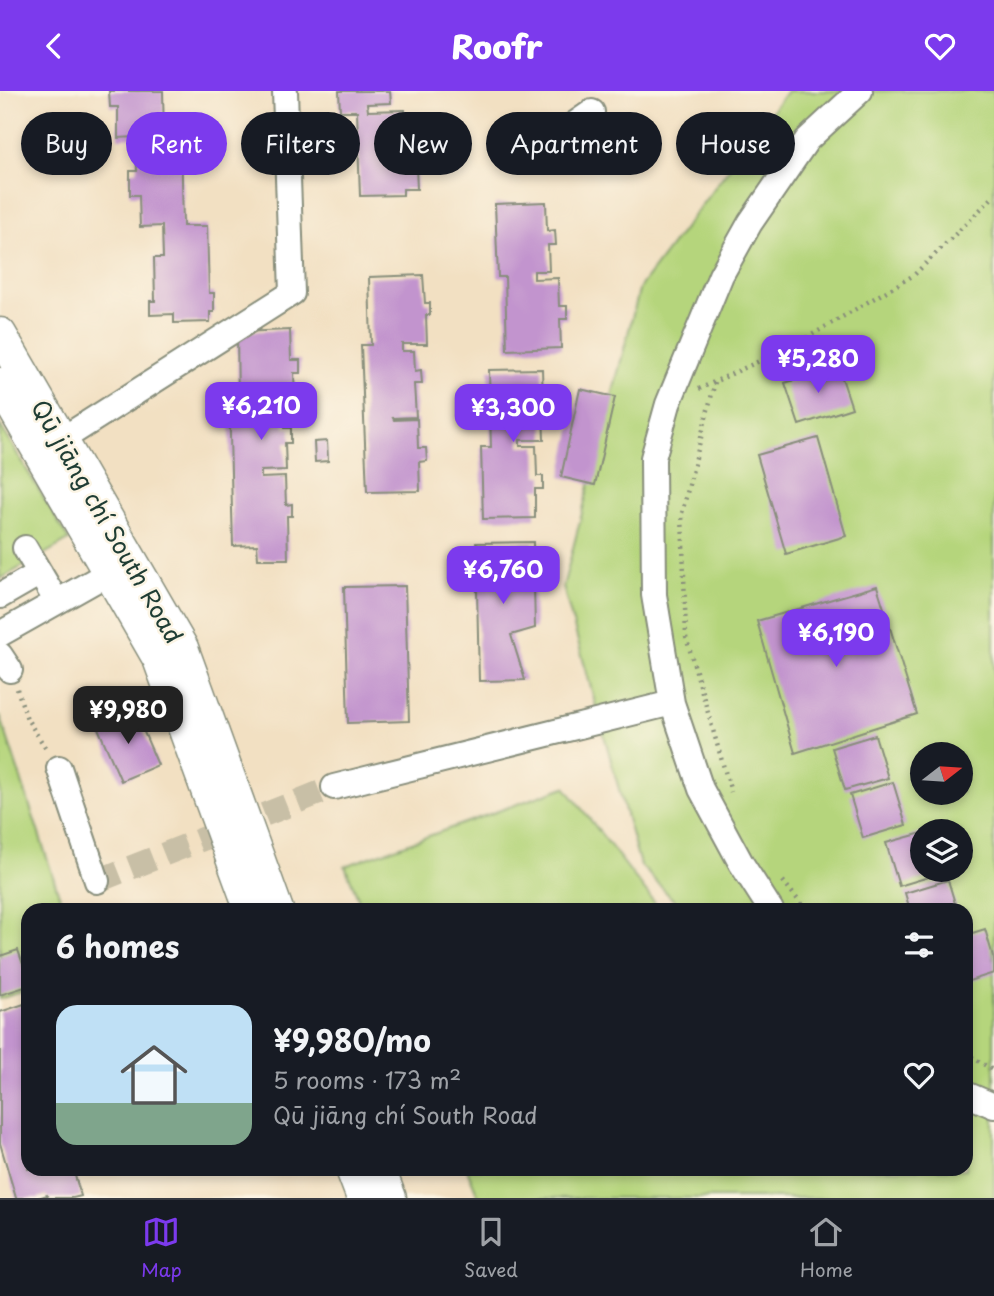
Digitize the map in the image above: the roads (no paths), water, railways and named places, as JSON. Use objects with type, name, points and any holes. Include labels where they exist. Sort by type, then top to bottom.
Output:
[{"type":"main road","name":"Qū jiāng chí South Road","points":[[0,334],[182,648],[274,903]]},
{"type":"main road","name":"Qū jiāng chí South Road","points":[[0,384],[159,659],[248,903]]},
{"type":"main road","points":[[355,1176],[363,1198]]},
{"type":"main road","points":[[382,1176],[390,1198]]},
{"type":"street","points":[[61,440],[292,293],[285,91]]},
{"type":"street","points":[[767,903],[741,863],[701,789],[672,703],[654,595],[653,458],[668,404],[721,275],[750,223],[807,140],[860,91]]},
{"type":"street","points":[[25,548],[57,602]]},
{"type":"street","points":[[0,634],[110,572]]},
{"type":"street","points":[[0,596],[40,573]]},
{"type":"street","points":[[334,787],[672,703]]},
{"type":"street","points":[[60,768],[97,881]]},
{"type":"street","points":[[973,1097],[994,1107]]},
{"type":"tunnel","points":[[97,881],[334,787]]}]
